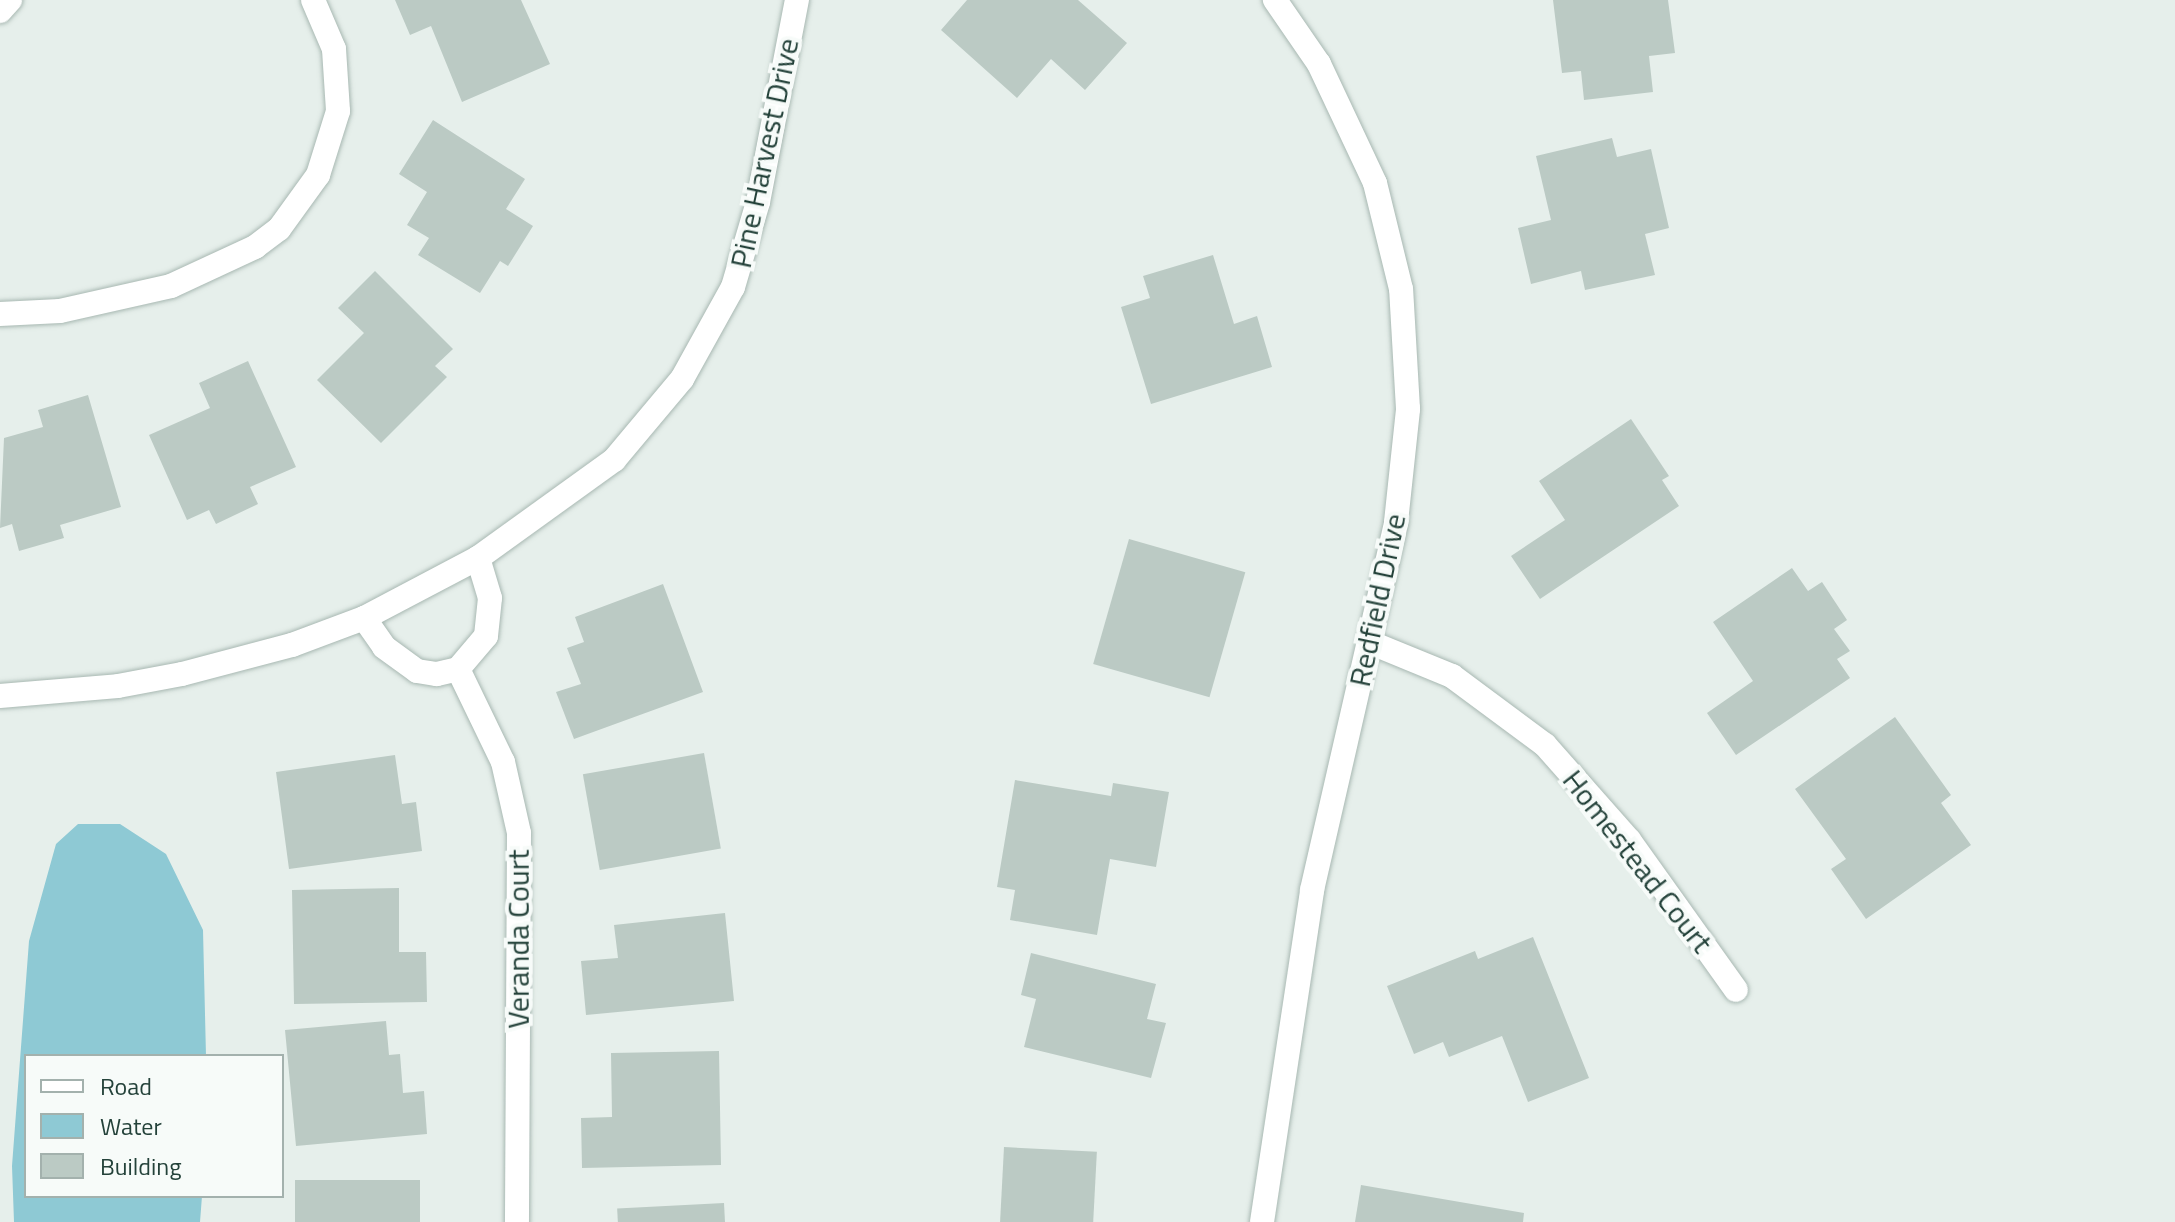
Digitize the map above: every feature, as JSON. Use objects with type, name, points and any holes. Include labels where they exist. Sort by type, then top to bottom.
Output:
[{"type":"street","points":[[0,11],[10,0]]},
{"type":"street","points":[[0,314],[86,307],[171,286],[244,254],[279,229],[318,175],[338,111],[334,49],[313,0]]},
{"type":"street","name":"Pine Harvest Drive","points":[[0,696],[118,686],[182,674],[292,645],[364,618],[478,558],[614,460],[682,379],[710,333],[746,251],[797,0]]},
{"type":"street","name":"Redfield Drive","points":[[1262,1222],[1312,890],[1369,642],[1404,463],[1408,350],[1392,240],[1351,124],[1319,64],[1275,0]]},
{"type":"street","points":[[364,618],[384,647],[417,671],[437,674],[458,669],[486,636],[490,598],[478,558]]},
{"type":"street","name":"Homestead Court","points":[[1369,642],[1452,676],[1545,745],[1629,840],[1736,990]]},
{"type":"street","name":"Veranda Court","points":[[458,669],[503,762],[519,833],[517,1222]]},
{"type":"water","points":[[78,824],[120,824],[166,854],[203,930],[206,1054],[24,1054],[24,1198],[202,1198],[200,1222],[14,1222],[12,1166],[29,941],[56,844]]},
{"type":"building","points":[[395,0],[521,0],[550,64],[462,102],[431,26],[410,35]]},
{"type":"building","points":[[967,0],[1078,0],[1127,43],[1085,90],[1051,59],[1017,98],[941,30]]},
{"type":"building","points":[[1553,0],[1668,0],[1675,53],[1649,56],[1653,92],[1584,100],[1581,71],[1562,73]]},
{"type":"building","points":[[433,120],[525,179],[506,209],[533,226],[508,266],[500,261],[480,293],[418,255],[429,238],[407,225],[427,192],[399,174]]},
{"type":"building","points":[[1612,138],[1617,157],[1651,149],[1669,228],[1645,234],[1655,275],[1585,290],[1581,271],[1531,284],[1518,228],[1551,220],[1536,156]]},
{"type":"building","points":[[1213,255],[1234,324],[1257,316],[1272,367],[1151,404],[1121,307],[1150,298],[1143,276]]},
{"type":"building","points":[[375,271],[453,349],[435,366],[447,377],[381,443],[317,380],[364,333],[338,308]]},
{"type":"building","points":[[248,361],[296,467],[250,487],[258,504],[216,524],[209,510],[187,520],[149,435],[210,408],[199,383]]},
{"type":"building","points":[[88,395],[121,507],[60,525],[64,538],[19,551],[12,524],[0,528],[4,438],[43,427],[38,410]]},
{"type":"building","points":[[1631,419],[1669,476],[1662,480],[1679,506],[1540,599],[1511,556],[1565,520],[1539,481]]},
{"type":"building","points":[[1129,539],[1245,572],[1209,697],[1093,664]]},
{"type":"building","points":[[1792,568],[1808,591],[1822,582],[1847,620],[1834,629],[1850,651],[1837,659],[1850,678],[1736,755],[1707,713],[1753,681],[1713,622]]},
{"type":"building","points":[[663,584],[703,692],[574,739],[556,692],[581,684],[567,648],[584,642],[575,617]]},
{"type":"building","points":[[1895,717],[1951,795],[1941,803],[1971,845],[1866,919],[1831,869],[1846,859],[1795,789]]},
{"type":"building","points":[[704,753],[721,849],[600,870],[583,774]]},
{"type":"building","points":[[395,755],[402,804],[416,802],[422,851],[289,869],[276,772]]},
{"type":"building","points":[[1015,780],[1111,796],[1113,783],[1169,792],[1156,867],[1110,859],[1097,935],[1010,920],[1015,890],[997,887]]},
{"type":"building","points":[[399,888],[399,952],[426,952],[427,1002],[294,1004],[292,890]]},
{"type":"building","points":[[725,913],[734,1001],[586,1015],[581,961],[618,958],[614,925]]},
{"type":"building","points":[[1533,937],[1589,1078],[1528,1102],[1502,1036],[1449,1057],[1443,1042],[1414,1054],[1387,986],[1475,951],[1478,959]]},
{"type":"building","points":[[1031,953],[1156,984],[1147,1019],[1166,1023],[1151,1078],[1024,1047],[1036,999],[1021,995]]},
{"type":"building","points":[[386,1021],[389,1055],[400,1054],[403,1093],[424,1091],[427,1134],[296,1146],[285,1030]]},
{"type":"building","points":[[719,1051],[721,1165],[582,1168],[581,1118],[612,1117],[611,1053]]},
{"type":"building","points":[[1004,1147],[1097,1152],[1093,1222],[1000,1222]]},
{"type":"building","points":[[295,1180],[420,1180],[420,1222],[295,1222]]},
{"type":"building","points":[[1361,1185],[1524,1213],[1523,1222],[1355,1222]]},
{"type":"building","points":[[724,1203],[725,1222],[618,1222],[617,1209]]}]
